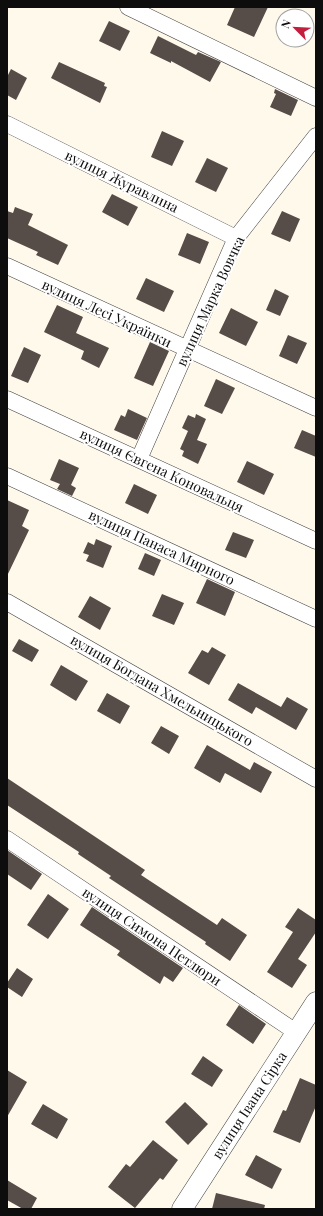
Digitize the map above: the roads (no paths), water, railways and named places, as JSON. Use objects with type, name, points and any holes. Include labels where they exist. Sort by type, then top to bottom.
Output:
[{"type":"street","points":[[128,7],[316,98]]},
{"type":"street","name":"вулиця Журавлина","points":[[7,124],[236,238]]},
{"type":"street","name":"вулиця Марка Вовчка","points":[[139,459],[236,238],[316,136]]},
{"type":"street","name":"вулиця Лесі Українки","points":[[7,266],[186,350],[316,408]]},
{"type":"street","name":"вулиця Євгена Коновальця","points":[[7,399],[316,541]]},
{"type":"street","name":"вулиця Панаса Мирного","points":[[7,476],[316,618]]},
{"type":"street","name":"вулиця Богдана Хмельницького","points":[[7,602],[316,779]]},
{"type":"street","name":"вулиця Симона Петлюри","points":[[7,839],[296,1032]]},
{"type":"street","name":"вулиця Івана Сірка","points":[[182,1209],[316,1002]]}]
